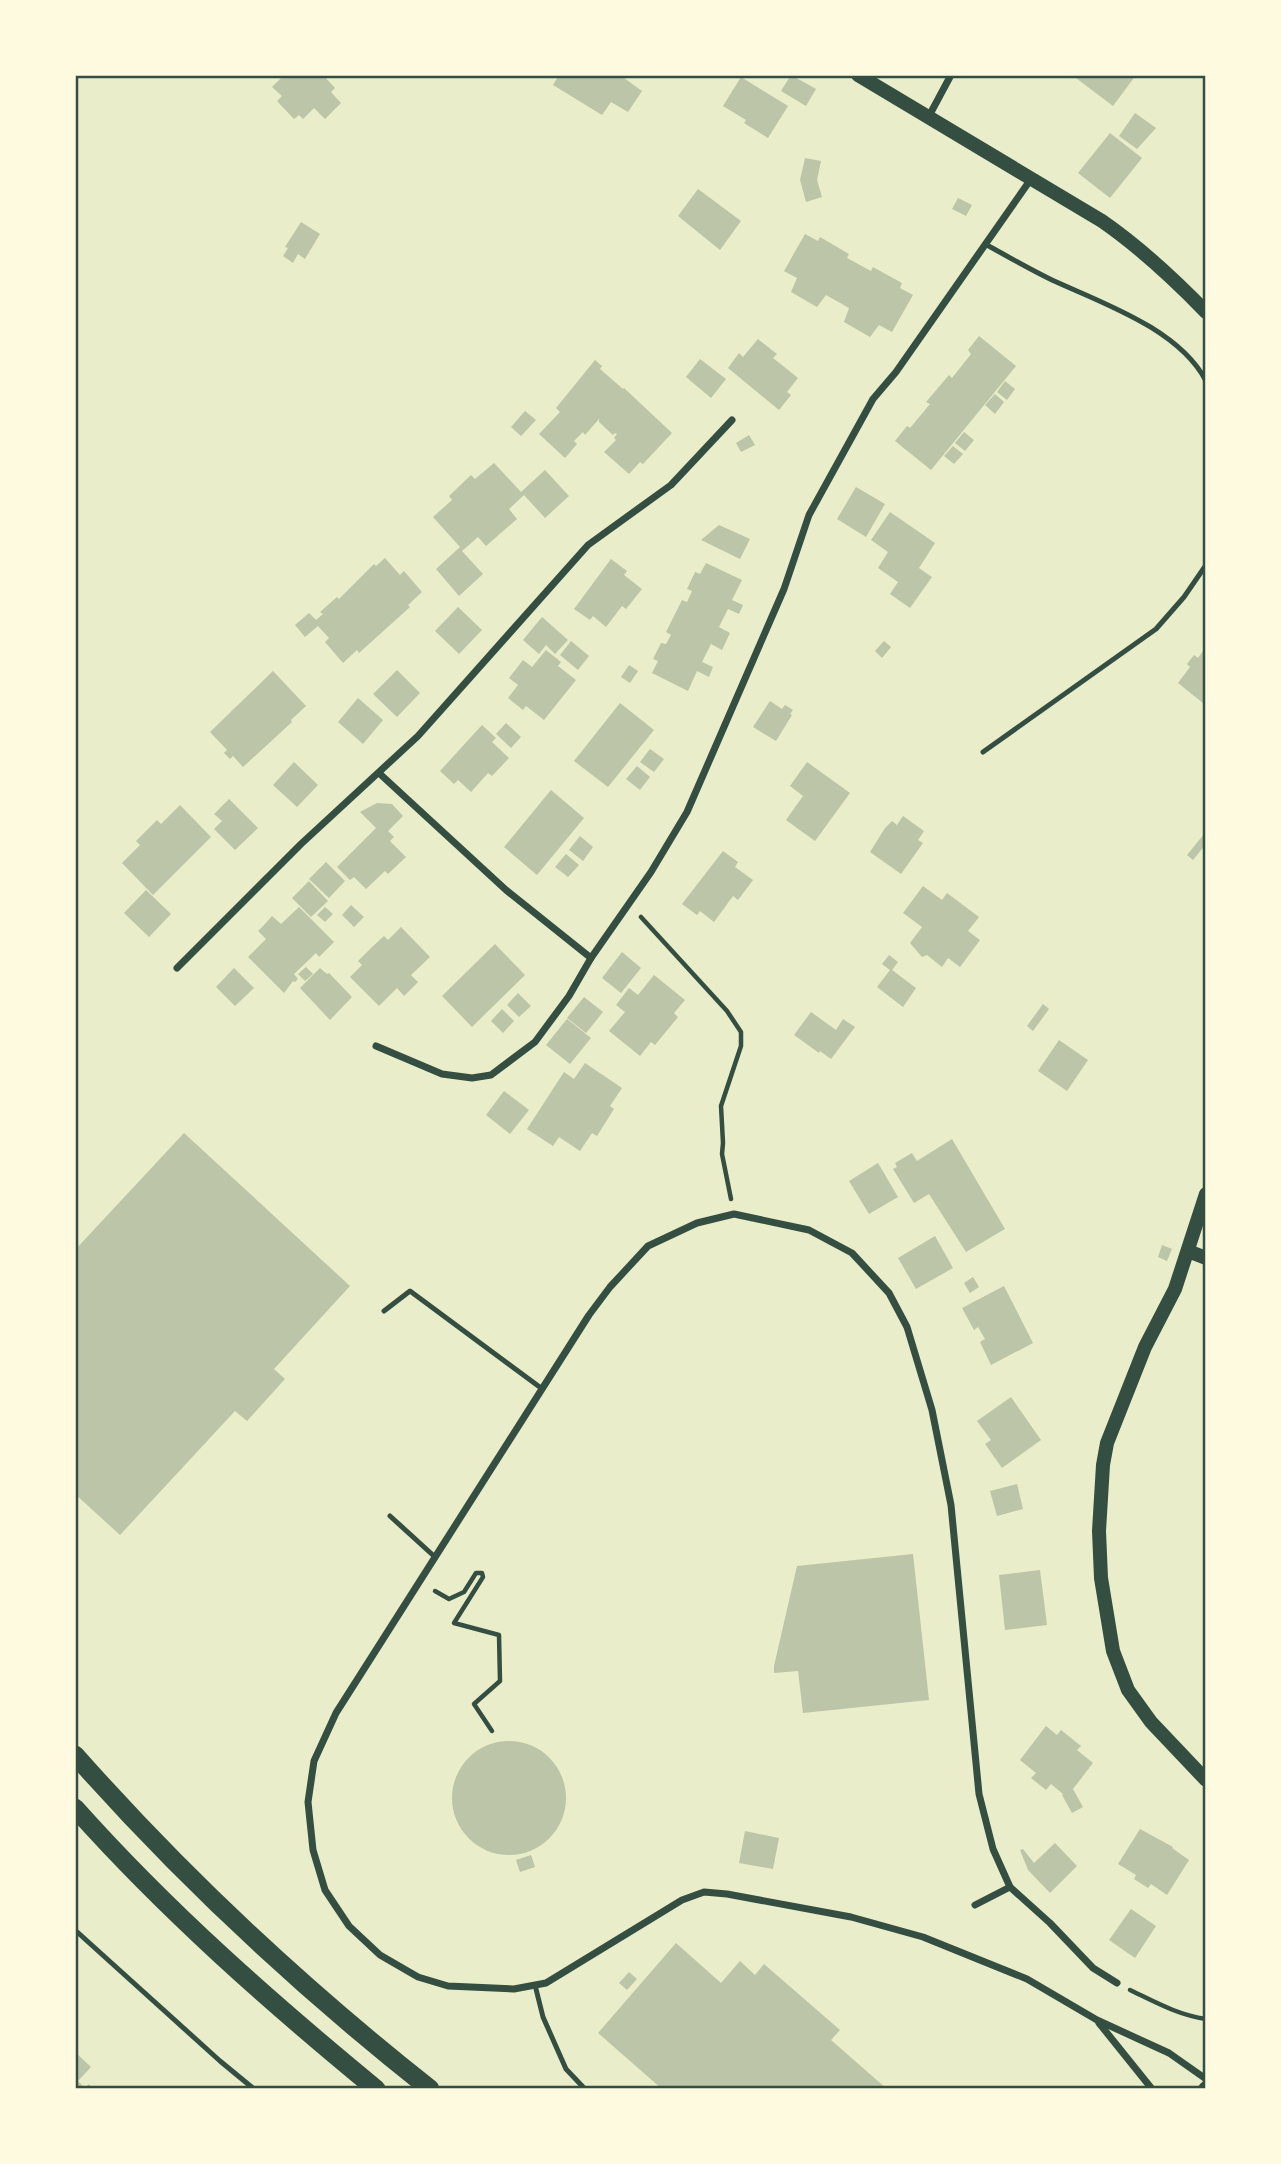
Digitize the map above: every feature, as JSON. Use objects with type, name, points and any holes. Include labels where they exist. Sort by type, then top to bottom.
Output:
[{"type":"highway","points":[[75,1755],[168,1855],[240,1925],[314,1992],[430,2089]]},
{"type":"highway","points":[[75,1808],[222,1957],[376,2089]]},
{"type":"main road","points":[[858,75],[1137,245],[1167,271],[1206,312]]},
{"type":"main road","points":[[1206,1194],[1175,1289],[1145,1347],[1107,1443],[1099,1531],[1101,1578],[1113,1651],[1128,1690],[1151,1723],[1206,1780]]},
{"type":"main road","points":[[1188,1251],[1206,1258]]},
{"type":"street","points":[[929,116],[951,75]]},
{"type":"street","points":[[376,1046],[442,1074],[472,1078],[491,1075],[535,1042],[569,996],[628,903],[652,872],[687,812],[784,589],[809,515],[873,399],[896,372],[1031,178]]},
{"type":"street","points":[[177,968],[301,844],[380,774],[418,736],[588,545],[671,485],[732,420]]},
{"type":"street","points":[[380,774],[506,890],[591,958]]},
{"type":"street","points":[[1117,1983],[1093,1968],[1050,1923],[1010,1887],[993,1849],[979,1794],[951,1505],[932,1410],[906,1327],[889,1293],[852,1253],[809,1230],[734,1214],[697,1223],[648,1246],[610,1287],[541,1388],[336,1713],[314,1761],[308,1801],[313,1850],[326,1890],[349,1926],[380,1955],[418,1978],[448,1986],[513,1989],[546,1983],[682,1900],[704,1892],[727,1894],[851,1917],[923,1937],[1027,1979],[1097,2020],[1168,2053],[1206,2079]]},
{"type":"street","points":[[975,1905],[1010,1887]]},
{"type":"street","points":[[1097,2020],[1152,2089]]},
{"type":"lane","points":[[985,244],[1050,279],[1117,309],[1164,337],[1189,356],[1206,381]]},
{"type":"lane","points":[[983,752],[1156,629],[1185,597],[1206,565]]},
{"type":"lane","points":[[384,1311],[410,1291],[541,1388]]},
{"type":"lane","points":[[390,1516],[435,1558]]},
{"type":"lane","points":[[75,1930],[254,2089]]},
{"type":"lane","points":[[535,1985],[543,2017],[566,2069],[585,2089]]},
{"type":"path","points":[[628,903],[727,1011],[741,1032],[741,1046],[721,1106],[722,1154],[734,1214]]},
{"type":"path","points":[[419,1582],[449,1599],[464,1592],[476,1573],[482,1573],[483,1577],[454,1623],[499,1635],[500,1681],[474,1704],[492,1731]]},
{"type":"path","points":[[1117,1983],[1167,2008],[1190,2017],[1206,2019]]},
{"type":"building","points":[[284,75],[323,75],[335,88],[331,92],[341,103],[325,119],[314,108],[303,119],[299,115],[294,119],[277,101],[282,96],[272,87]]},
{"type":"building","points":[[559,75],[620,75],[642,91],[628,112],[611,102],[602,115],[553,85]]},
{"type":"building","points":[[791,75],[816,89],[806,106],[781,91]]},
{"type":"building","points":[[1072,75],[1136,75],[1113,106]]},
{"type":"building","points":[[741,77],[788,106],[768,138],[723,106]]},
{"type":"building","points":[[1135,113],[1156,128],[1137,149],[1119,136]]},
{"type":"building","points":[[1110,133],[1142,158],[1110,198],[1078,173]]},
{"type":"building","points":[[805,158],[821,161],[817,180],[822,197],[806,202],[800,180]]},
{"type":"building","points":[[698,189],[741,221],[720,250],[678,216]]},
{"type":"building","points":[[958,198],[972,205],[966,216],[952,209]]},
{"type":"building","points":[[301,222],[320,234],[305,259],[298,254],[293,263],[283,256],[288,248],[285,247]]},
{"type":"building","points":[[805,234],[818,241],[820,237],[849,254],[847,258],[871,271],[873,267],[902,283],[900,288],[913,295],[892,332],[879,325],[870,337],[844,322],[849,308],[826,295],[817,307],[791,292],[797,278],[784,271]]},
{"type":"building","points":[[979,336],[1016,366],[931,470],[895,441],[930,404],[926,402],[949,375],[952,378],[971,354],[968,350]]},
{"type":"building","points":[[758,339],[777,354],[773,358],[798,378],[787,392],[791,395],[779,410],[728,368],[739,353],[743,357]]},
{"type":"building","points":[[700,359],[726,379],[711,398],[686,377]]},
{"type":"building","points":[[595,360],[602,366],[600,369],[672,433],[643,464],[640,462],[629,474],[604,452],[616,440],[614,438],[617,434],[613,435],[599,419],[585,435],[583,432],[574,441],[577,444],[565,458],[539,434],[560,412],[556,408]]},
{"type":"building","points":[[1005,381],[1015,389],[1007,400],[997,392]]},
{"type":"building","points":[[995,394],[1004,402],[995,414],[985,405]]},
{"type":"building","points":[[525,411],[536,420],[521,436],[511,427]]},
{"type":"building","points":[[964,432],[974,440],[965,451],[955,443]]},
{"type":"building","points":[[749,435],[755,445],[741,452],[736,443]]},
{"type":"building","points":[[953,446],[963,454],[954,464],[944,456]]},
{"type":"building","points":[[494,463],[521,492],[545,470],[569,496],[545,518],[524,495],[509,509],[517,519],[486,546],[478,537],[462,551],[483,574],[459,596],[436,569],[460,547],[433,517],[452,500],[449,496],[471,475],[475,479]]},
{"type":"building","points":[[856,487],[885,504],[866,537],[837,519]]},
{"type":"building","points":[[890,512],[935,543],[919,568],[932,577],[910,608],[890,594],[898,582],[878,568],[888,552],[871,540]]},
{"type":"building","points":[[719,525],[750,539],[740,559],[701,540]]},
{"type":"building","points":[[385,558],[400,575],[404,571],[422,592],[408,605],[410,607],[359,653],[357,650],[343,663],[325,642],[329,638],[318,626],[305,637],[295,625],[309,613],[316,620],[323,614],[320,612],[337,597],[339,599],[374,564],[376,566]]},
{"type":"building","points":[[611,559],[627,571],[624,575],[642,589],[626,609],[622,606],[606,627],[593,616],[590,620],[574,609]]},
{"type":"building","points":[[706,563],[742,580],[732,600],[743,605],[739,614],[728,609],[719,627],[730,633],[722,650],[711,644],[702,662],[713,667],[709,677],[697,671],[688,691],[652,673],[658,661],[653,659],[661,643],[666,644],[671,635],[666,632],[682,600],[687,602],[692,591],[687,589],[695,572],[700,574]]},
{"type":"building","points":[[458,607],[482,630],[459,654],[435,631]]},
{"type":"building","points":[[542,617],[568,640],[555,654],[546,645],[539,654],[523,640]]},
{"type":"building","points":[[571,641],[589,656],[578,670],[560,655]]},
{"type":"building","points":[[884,641],[891,647],[882,658],[875,651]]},
{"type":"building","points":[[546,650],[561,662],[558,666],[576,680],[544,720],[526,706],[523,710],[508,698],[518,685],[509,678],[523,660],[532,667]]},
{"type":"building","points":[[1203,651],[1206,653],[1206,700],[1203,703],[1178,683],[1190,667],[1187,664],[1194,655],[1198,658]]},
{"type":"building","points":[[629,665],[638,671],[630,683],[621,677]]},
{"type":"building","points":[[397,670],[420,693],[397,717],[373,694]]},
{"type":"building","points":[[273,671],[306,706],[243,767],[233,756],[230,759],[224,753],[227,750],[210,732]]},
{"type":"building","points":[[358,698],[383,720],[363,744],[338,722]]},
{"type":"building","points":[[770,701],[782,709],[785,705],[793,710],[776,741],[753,727]]},
{"type":"building","points":[[620,703],[654,730],[608,787],[574,761]]},
{"type":"building","points":[[506,723],[521,737],[511,748],[496,734]]},
{"type":"building","points":[[482,725],[496,738],[492,742],[509,758],[492,776],[488,773],[471,792],[458,780],[454,784],[440,771]]},
{"type":"building","points":[[650,749],[664,759],[654,772],[640,762]]},
{"type":"building","points":[[294,762],[318,785],[297,807],[273,785]]},
{"type":"building","points":[[807,762],[850,793],[815,841],[786,820],[803,796],[790,786]]},
{"type":"building","points":[[637,766],[650,777],[640,790],[626,779]]},
{"type":"building","points":[[551,790],[584,818],[537,875],[504,847]]},
{"type":"building","points":[[229,799],[258,828],[235,850],[214,829],[222,821],[214,814]]},
{"type":"building","points":[[377,803],[392,804],[403,816],[388,831],[394,837],[390,841],[406,857],[388,874],[385,871],[366,889],[354,877],[350,880],[337,867],[376,828],[360,812]]},
{"type":"building","points":[[180,805],[211,837],[153,895],[122,863],[140,845],[136,841],[157,820],[161,824]]},
{"type":"building","points":[[903,816],[924,831],[918,840],[923,843],[901,874],[870,852],[885,828],[892,821],[897,825]]},
{"type":"building","points":[[1204,834],[1206,844],[1193,860],[1187,855]]},
{"type":"building","points":[[580,836],[593,847],[583,861],[569,850]]},
{"type":"building","points":[[723,851],[738,862],[735,867],[753,880],[738,900],[733,896],[714,922],[700,911],[697,915],[682,904]]},
{"type":"building","points":[[566,854],[579,865],[568,877],[555,867]]},
{"type":"building","points":[[326,862],[345,881],[329,898],[309,879]]},
{"type":"building","points":[[309,881],[328,901],[311,917],[292,898]]},
{"type":"building","points":[[923,886],[942,900],[947,893],[979,917],[968,931],[980,940],[960,967],[948,958],[942,967],[927,955],[922,957],[910,943],[922,927],[903,913]]},
{"type":"building","points":[[146,890],[171,914],[149,937],[124,913]]},
{"type":"building","points":[[351,905],[364,917],[354,927],[342,915]]},
{"type":"building","points":[[299,907],[334,942],[319,957],[316,953],[294,974],[298,979],[293,981],[284,993],[248,957],[266,939],[258,931],[272,916],[281,924]]},
{"type":"building","points":[[325,907],[333,914],[325,922],[317,915]]},
{"type":"building","points":[[401,927],[430,957],[411,975],[418,982],[404,996],[397,988],[379,1006],[350,977],[362,965],[358,961],[371,948],[384,936],[388,940]]},
{"type":"building","points":[[495,944],[525,975],[472,1027],[442,996]]},
{"type":"building","points":[[622,952],[641,968],[621,993],[602,978]]},
{"type":"building","points":[[889,955],[898,962],[892,970],[916,988],[903,1007],[877,987],[890,970],[882,964]]},
{"type":"building","points":[[306,967],[313,974],[305,981],[298,974]]},
{"type":"building","points":[[234,968],[254,988],[235,1006],[216,987]]},
{"type":"building","points":[[320,968],[329,973],[352,997],[330,1020],[300,988]]},
{"type":"building","points":[[654,975],[685,1000],[674,1013],[678,1017],[655,1045],[651,1042],[640,1056],[609,1031],[625,1012],[616,1005],[629,988],[638,995]]},
{"type":"building","points":[[518,993],[531,1006],[519,1017],[507,1005]]},
{"type":"building","points":[[584,997],[603,1012],[586,1033],[567,1018]]},
{"type":"building","points":[[1043,1004],[1049,1009],[1033,1031],[1027,1026]]},
{"type":"building","points":[[502,1009],[514,1021],[503,1033],[491,1021]]},
{"type":"building","points":[[811,1012],[836,1030],[843,1019],[855,1027],[831,1059],[794,1035]]},
{"type":"building","points":[[567,1019],[591,1038],[570,1064],[546,1045]]},
{"type":"building","points":[[1059,1040],[1088,1060],[1067,1091],[1038,1071]]},
{"type":"building","points":[[585,1063],[622,1088],[610,1106],[614,1109],[597,1136],[592,1133],[580,1151],[559,1137],[553,1146],[527,1129],[564,1072],[574,1079]]},
{"type":"building","points":[[504,1091],[529,1110],[510,1134],[486,1115]]},
{"type":"building","points":[[184,1133],[350,1286],[274,1369],[285,1379],[247,1421],[235,1411],[120,1535],[75,1494],[75,1250]]},
{"type":"building","points":[[952,1139],[1005,1229],[966,1252],[929,1194],[914,1203],[893,1169],[897,1167],[895,1163],[912,1153],[917,1161]]},
{"type":"building","points":[[878,1163],[898,1197],[869,1214],[849,1181]]},
{"type":"building","points":[[935,1236],[953,1268],[916,1289],[898,1258]]},
{"type":"building","points":[[1162,1245],[1172,1249],[1167,1261],[1158,1257]]},
{"type":"building","points":[[973,1277],[979,1287],[970,1293],[964,1283]]},
{"type":"building","points":[[1004,1286],[1033,1343],[991,1365],[980,1342],[985,1339],[978,1327],[974,1330],[962,1308]]},
{"type":"building","points":[[1011,1397],[1041,1440],[1002,1468],[985,1444],[991,1440],[977,1421]]},
{"type":"building","points":[[1017,1484],[1023,1509],[997,1516],[990,1491]]},
{"type":"building","points":[[913,1554],[929,1700],[803,1713],[798,1671],[774,1673],[797,1566]]},
{"type":"building","points":[[1040,1570],[1047,1625],[1005,1630],[999,1575]]},
{"type":"building","points":[[1046,1726],[1057,1735],[1061,1730],[1081,1746],[1077,1750],[1093,1763],[1073,1789],[1083,1807],[1072,1813],[1063,1794],[1051,1784],[1046,1790],[1031,1778],[1036,1773],[1020,1760]]},
{"type":"building","points":[[509,1741],[531,1745],[541,1750],[557,1766],[562,1776],[566,1798],[562,1820],[557,1830],[541,1846],[531,1851],[509,1855],[487,1851],[477,1846],[461,1830],[456,1820],[452,1798],[456,1776],[461,1766],[477,1750],[487,1745]]},
{"type":"building","points":[[1140,1829],[1173,1847],[1189,1860],[1167,1895],[1151,1884],[1148,1888],[1134,1879],[1136,1875],[1118,1864]]},
{"type":"building","points":[[745,1831],[779,1838],[773,1869],[739,1863]]},
{"type":"building","points":[[1055,1843],[1077,1866],[1050,1893],[1028,1870],[1020,1850],[1023,1849],[1034,1863]]},
{"type":"building","points":[[531,1855],[535,1867],[520,1872],[516,1860]]},
{"type":"building","points":[[1131,1909],[1156,1926],[1135,1958],[1109,1940]]},
{"type":"building","points":[[676,1943],[721,1983],[740,1961],[755,1975],[764,1964],[840,2030],[831,2040],[887,2089],[662,2089],[598,2033]]},
{"type":"building","points":[[629,1972],[637,1979],[627,1990],[619,1983]]},
{"type":"building","points":[[75,2052],[91,2067],[78,2081],[85,2088],[89,2084],[93,2089],[75,2089]]}]
